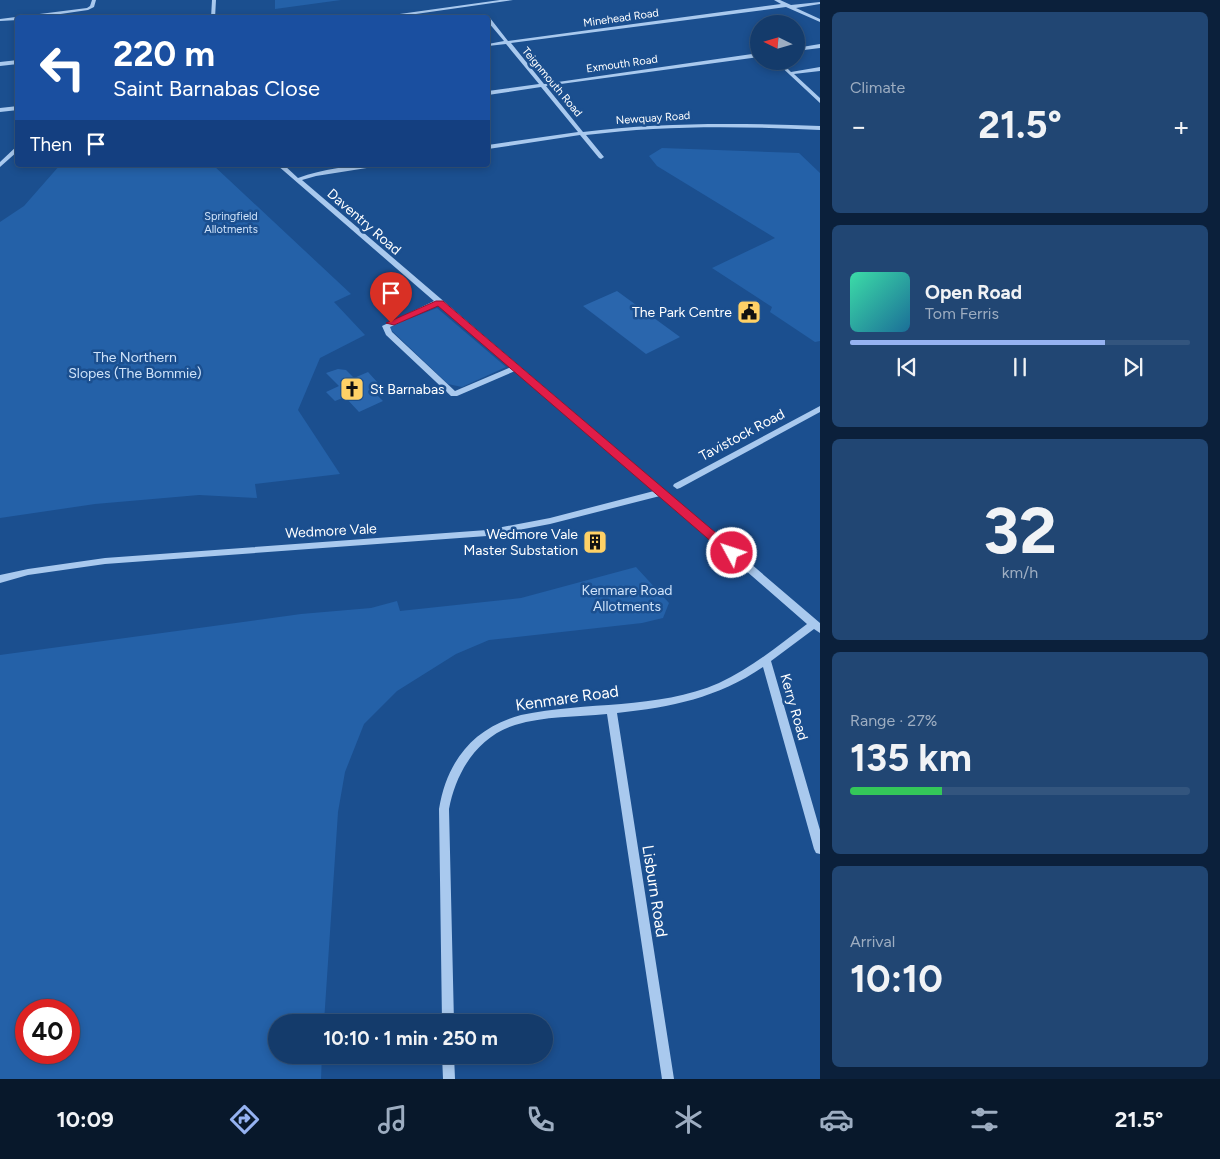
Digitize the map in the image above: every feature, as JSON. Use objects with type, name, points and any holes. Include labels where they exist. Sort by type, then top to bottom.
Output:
[{"type":"street","points":[[41,15],[88,9],[92,7],[94,0]]},
{"type":"street","points":[[213,15],[214,0]]},
{"type":"street","points":[[392,15],[474,2],[511,0]]},
{"type":"street","points":[[776,0],[820,21]]},
{"type":"street","name":"Teignmouth Road","points":[[474,2],[485,15]]},
{"type":"street","name":"Minehead Road","points":[[490,46],[820,3]]},
{"type":"street","points":[[0,20],[15,18]]},
{"type":"street","name":"Teignmouth Road","points":[[490,22],[601,158]]},
{"type":"street","points":[[805,48],[820,46]]},
{"type":"street","name":"Exmouth Road","points":[[490,93],[750,56]]},
{"type":"street","points":[[0,64],[15,62]]},
{"type":"street","points":[[792,73],[820,69]]},
{"type":"street","points":[[788,70],[820,101]]},
{"type":"street","points":[[0,110],[15,108]]},
{"type":"street","name":"Newquay Road","points":[[490,148],[582,134],[685,125],[820,128]]},
{"type":"street","points":[[0,165],[15,150]]},
{"type":"street","name":"Daventry Road","points":[[282,167],[817,626]]},
{"type":"street","points":[[297,180],[315,174],[360,167]]},
{"type":"street","points":[[439,302],[386,326],[389,333],[449,390],[454,394],[464,391],[516,368]]},
{"type":"street","name":"Tavistock Road","points":[[677,486],[820,409]]},
{"type":"street","name":"Wedmore Vale","points":[[0,579],[28,572],[105,561],[487,533],[550,521],[660,493]]},
{"type":"street","name":"Kenmare Road","points":[[448,1014],[443,816],[446,794],[454,772],[480,741],[507,723],[532,717],[651,704],[709,691],[722,686],[817,626]]},
{"type":"street","name":"Kerry Road","points":[[766,659],[820,848]]},
{"type":"street","name":"Lisburn Road","points":[[610,708],[668,1079]]},
{"type":"street","points":[[448,1064],[449,1079]]},
{"type":"green space","points":[[275,0],[341,0],[275,9]]},
{"type":"green space","points":[[662,148],[799,153],[820,173],[820,341],[815,342],[770,312],[772,307],[712,268],[775,238],[657,166],[649,156]]},
{"type":"green space","name":"The Northern Slopes (The Bommie)","points":[[58,167],[215,167],[351,294],[334,302],[365,335],[320,358],[298,410],[340,474],[255,484],[257,498],[199,495],[95,504],[0,518],[0,222],[24,206]]},
{"type":"green space","points":[[437,308],[506,367],[462,387],[448,384],[388,327]]},
{"type":"green space","name":"Kenmare Road Allotments","points":[[636,567],[669,603],[663,618],[642,623],[489,640],[456,654],[397,691],[364,724],[345,772],[338,812],[325,1014],[268,1014],[268,1064],[322,1064],[321,1079],[0,1079],[0,655],[301,614],[371,608],[397,601],[400,611],[521,598]]},
{"type":"building","name":"The Park Centre","points":[[617,291],[680,337],[646,354],[583,306]]},
{"type":"building","name":"St Barnabas","points":[[338,369],[346,370],[354,378],[368,372],[378,383],[369,387],[383,401],[359,412],[345,397],[335,401],[326,392],[339,386],[326,373]]},
{"type":"building","name":"Wedmore Vale Master Substation","points":[[596,530],[607,550],[594,553],[583,533]]},
{"type":"place","name":"The Park Centre","points":[[749,312]]},
{"type":"place","name":"St Barnabas","points":[[352,389]]},
{"type":"place","name":"Wedmore Vale Master Substation","points":[[595,542]]},
{"type":"route","points":[[391,323],[439,302],[732,553]]},
{"type":"park label","name":"Springfield Allotments","points":[[231,222]]}]
